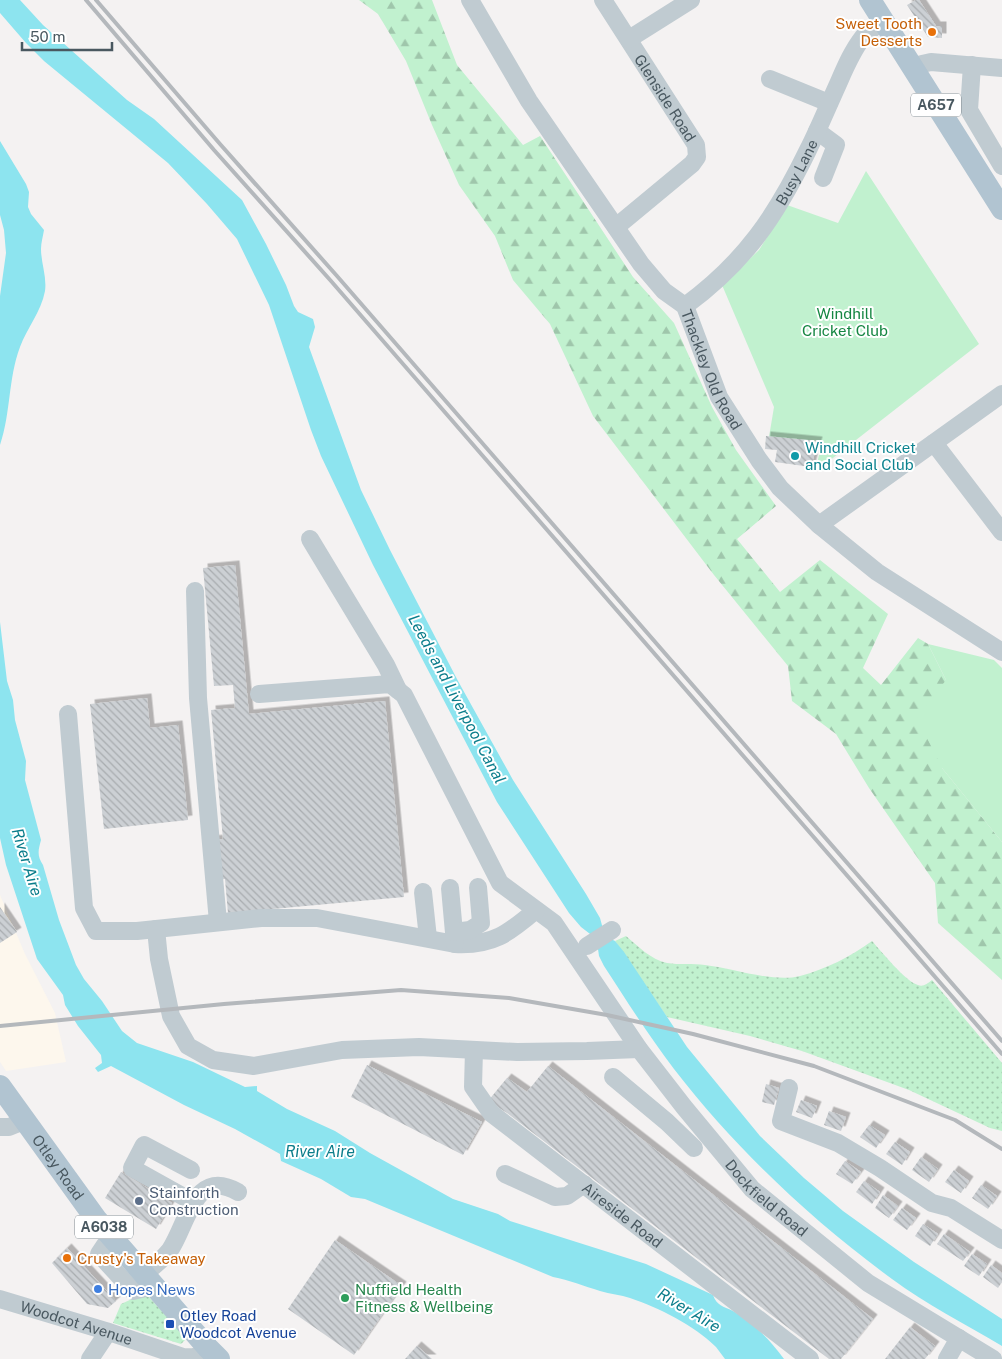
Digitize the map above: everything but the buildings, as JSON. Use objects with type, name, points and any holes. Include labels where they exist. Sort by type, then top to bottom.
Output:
[{"type":"main road","name":"A657","points":[[870,0],[1002,209]]},
{"type":"main road","name":"Otley Road","points":[[0,1086],[96,1219],[213,1353]]},
{"type":"street","name":"Thackley Old Road","points":[[470,0],[529,101],[616,227],[664,291],[684,306],[719,397],[759,460],[780,488],[819,525],[877,572],[1002,652]]},
{"type":"street","name":"Glenside Road","points":[[603,0],[696,145],[697,156],[692,164],[616,227]]},
{"type":"street","points":[[629,39],[691,0]]},
{"type":"street","name":"Busy Lane","points":[[684,306],[711,287],[736,262],[761,232],[786,194],[851,55],[864,36],[884,20]]},
{"type":"street","points":[[913,68],[931,62],[1002,68]]},
{"type":"street","points":[[972,65],[969,110],[1002,166]]},
{"type":"street","points":[[770,79],[829,103]]},
{"type":"street","points":[[817,131],[836,145],[823,178]]},
{"type":"street","points":[[819,525],[1002,394]]},
{"type":"street","points":[[934,443],[1002,532]]},
{"type":"street","name":"Dockfield Road","points":[[310,538],[386,665],[398,690],[404,695],[500,883],[554,924],[639,1049],[752,1189],[868,1283],[993,1359]]},
{"type":"street","points":[[194,590],[198,698],[218,922]]},
{"type":"street","points":[[259,694],[390,684],[398,690]]},
{"type":"street","points":[[68,714],[84,908],[96,931],[137,931],[261,918],[317,918],[428,938],[455,938],[471,945],[494,940],[513,930],[536,910]]},
{"type":"street","points":[[455,938],[482,923],[478,887]]},
{"type":"street","points":[[450,888],[455,938]]},
{"type":"street","points":[[424,892],[428,938]]},
{"type":"street","points":[[156,929],[159,959],[171,1016],[188,1046],[212,1060],[254,1066],[342,1050],[419,1047],[474,1050],[587,1051],[639,1049]]},
{"type":"street","points":[[587,946],[612,930]]},
{"type":"street","name":"Aireside Road","points":[[474,1050],[472,1087],[491,1113],[810,1359]]},
{"type":"street","points":[[613,1077],[667,1122],[694,1148]]},
{"type":"street","points":[[789,1088],[781,1122],[838,1143],[880,1168],[932,1203],[951,1208],[1002,1240]]},
{"type":"street","points":[[667,1122],[684,1107]]},
{"type":"street","points":[[0,1127],[9,1127],[24,1121]]},
{"type":"street","points":[[190,1170],[144,1145],[132,1168],[193,1202]]},
{"type":"street","points":[[505,1174],[555,1196],[567,1196],[584,1184]]},
{"type":"street","points":[[149,1280],[159,1262],[170,1250],[193,1202],[207,1187],[228,1186],[238,1192]]},
{"type":"street","name":"Woodcot Avenue","points":[[1,1302],[108,1332],[183,1357],[194,1358],[202,1354],[213,1353]]},
{"type":"street","points":[[90,1359],[108,1332]]},
{"type":"street","points":[[947,1359],[959,1338]]},
{"type":"shaded area","points":[[0,895],[25,954],[55,1013],[66,1062],[6,1071],[0,1062]]},
{"type":"green space","points":[[359,0],[432,0],[457,65],[523,145],[540,136],[633,277],[674,323],[712,407],[736,450],[776,506],[737,539],[780,592],[820,560],[888,614],[863,668],[881,685],[918,638],[928,644],[946,680],[942,768],[1002,842],[1002,980],[938,923],[935,883],[869,788],[836,734],[792,701],[788,666],[714,575],[593,416],[550,324],[513,280],[495,236],[459,185],[406,61],[378,14]]},
{"type":"green space","name":"Windhill Cricket Club","points":[[866,171],[979,344],[815,472],[822,442],[769,437],[774,407],[722,285],[759,250],[787,205],[838,223]]},
{"type":"green space","points":[[928,644],[994,660],[1002,668],[1002,842],[942,768],[917,718],[946,680]]},
{"type":"green space","points":[[626,936],[650,956],[667,963],[705,965],[778,978],[790,978],[819,970],[846,957],[872,941],[894,966],[913,983],[922,986],[932,980],[1002,1063],[1002,1131],[990,1128],[909,1090],[802,1051],[750,1036],[667,1017],[615,941]]},
{"type":"green space","points":[[145,1293],[187,1338],[181,1344],[113,1323],[121,1304]]},
{"type":"water","name":"Leeds and Liverpool Canal","points":[[0,0],[20,0],[43,25],[127,100],[154,119],[242,200],[266,244],[294,306],[298,312],[313,319],[315,327],[309,347],[361,490],[390,550],[458,681],[513,780],[586,894],[600,918],[607,937],[615,941],[624,952],[687,1047],[760,1136],[804,1178],[843,1211],[914,1262],[1002,1319],[1002,1346],[905,1288],[832,1232],[749,1155],[698,1099],[674,1069],[604,966],[594,937],[581,927],[569,913],[497,802],[373,565],[321,456],[269,305],[237,239],[168,163],[44,61],[26,43],[0,13]]},
{"type":"water","points":[[0,141],[26,184],[29,192],[28,207],[31,214],[44,230],[41,249],[45,275],[45,291],[16,359],[4,433],[0,445],[0,296],[6,253],[4,230],[0,215]]},
{"type":"water","name":"River Aire","points":[[0,622],[7,681],[26,761],[25,780],[41,840],[39,856],[59,920],[76,965],[122,1031],[137,1043],[193,1062],[245,1087],[257,1086],[257,1091],[287,1109],[335,1131],[370,1153],[453,1199],[498,1214],[510,1221],[646,1264],[713,1295],[718,1304],[740,1315],[754,1326],[767,1338],[784,1359],[725,1359],[716,1347],[697,1331],[653,1307],[627,1297],[553,1277],[365,1199],[351,1197],[321,1179],[281,1161],[280,1154],[235,1129],[184,1105],[111,1066],[98,1072],[95,1068],[102,1063],[101,1055],[78,1026],[65,1005],[63,995],[37,959],[6,865],[0,838]]},
{"type":"railway","points":[[86,0],[214,150],[331,281],[1002,1054]]},
{"type":"railway","points":[[96,0],[1002,1041]]},
{"type":"railway","points":[[0,1026],[224,1004],[401,990],[509,998],[607,1015],[693,1034],[814,1066],[955,1120],[1002,1149]]},
{"type":"place","name":"Sweet Tooth Desserts","points":[[932,32]]},
{"type":"place","name":"Windhill Cricket and Social Club","points":[[795,456]]},
{"type":"place","name":"Stainforth Construction","points":[[139,1201]]},
{"type":"place","name":"Crusty's Takeaway","points":[[67,1258]]},
{"type":"place","name":"Hopes News","points":[[98,1289]]},
{"type":"place","name":"Nuffield Health Fitness & Wellbeing","points":[[345,1298]]},
{"type":"place","name":"Otley Road Woodcot Avenue","points":[[170,1324]]}]
